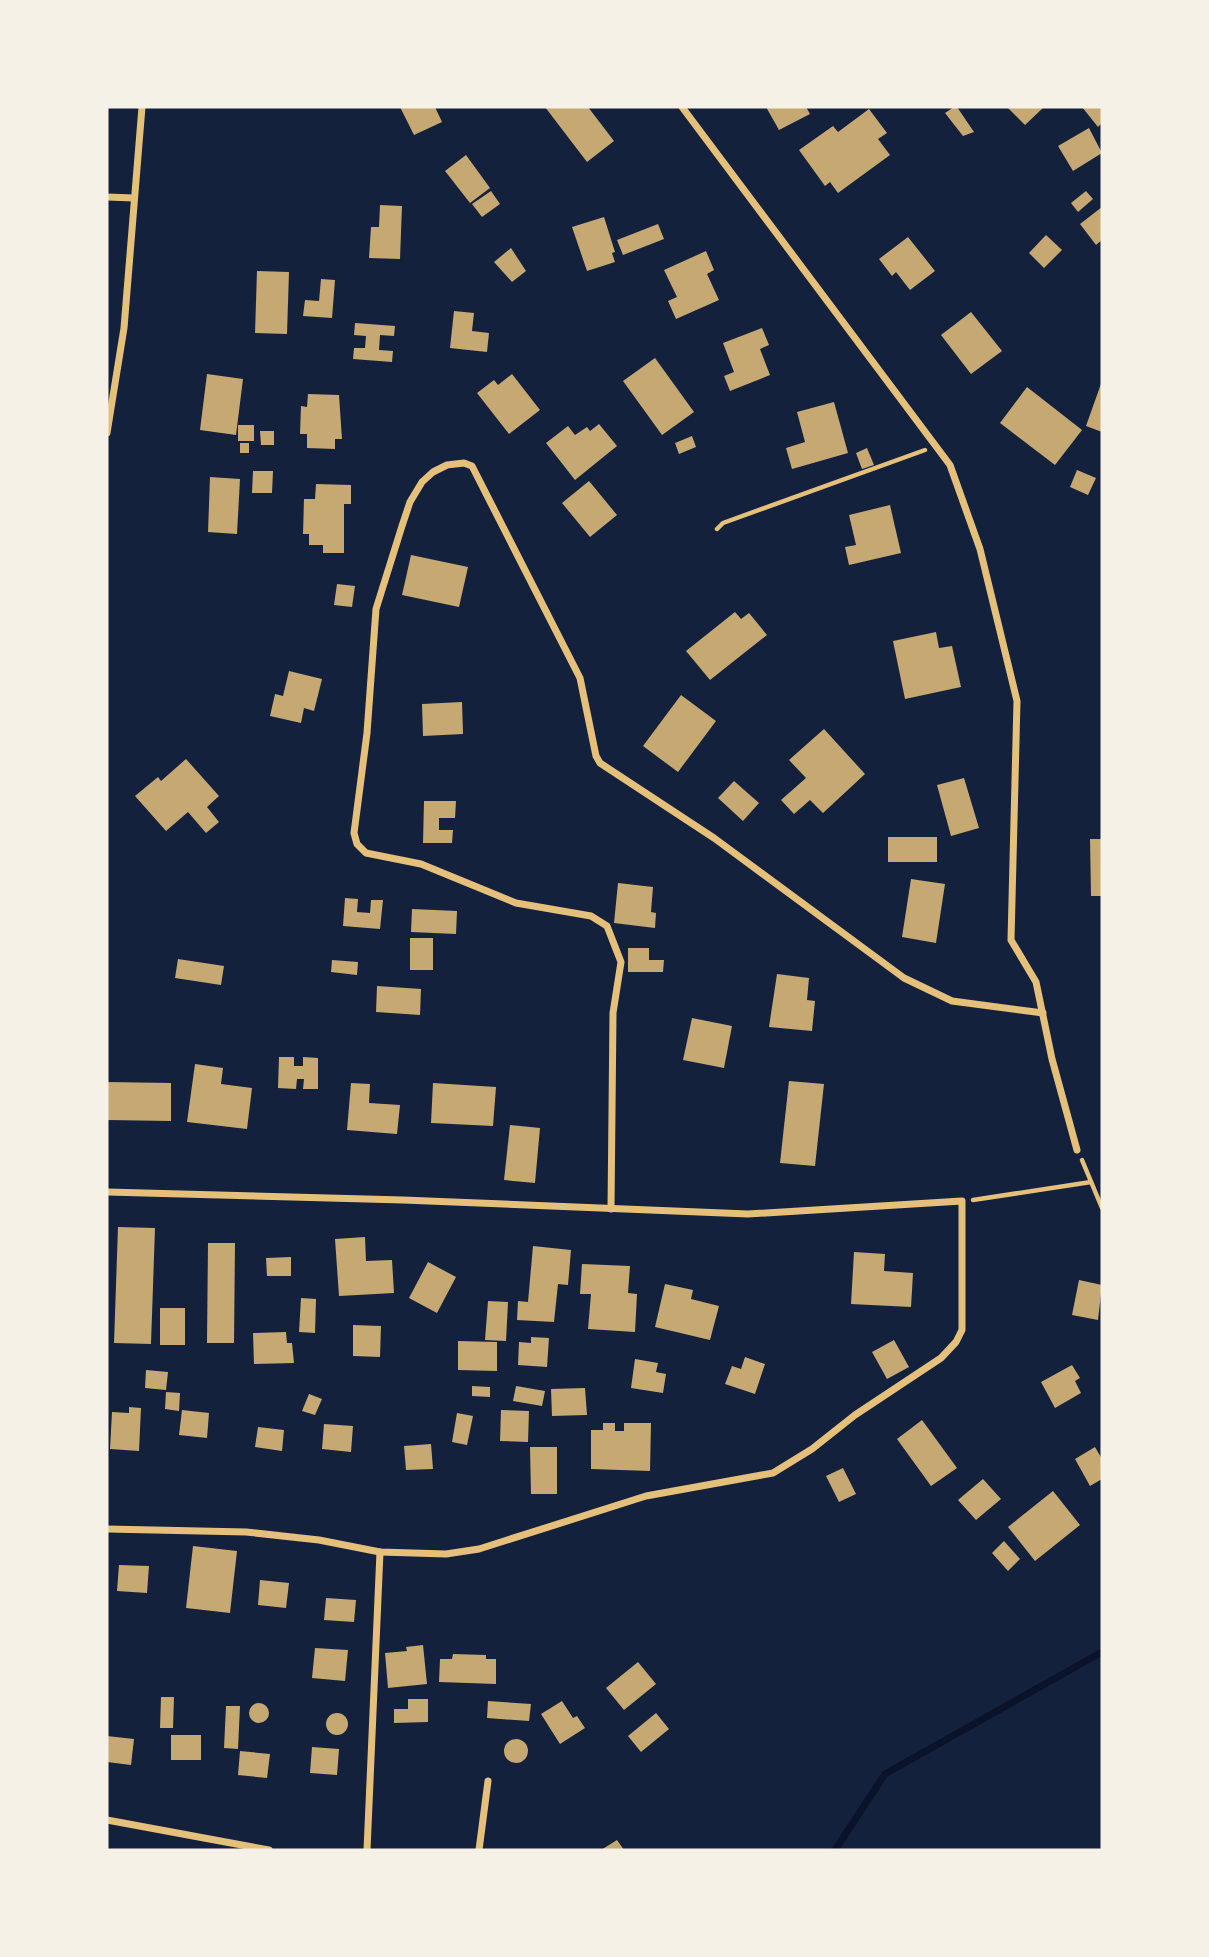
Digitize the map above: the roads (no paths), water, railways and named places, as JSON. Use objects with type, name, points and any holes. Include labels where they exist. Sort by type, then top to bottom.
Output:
[{"type":"street","points":[[107,433],[124,328],[142,107]]},
{"type":"street","points":[[682,107],[950,465],[980,549],[1017,701],[1011,940],[1036,982],[1077,1150]]},
{"type":"street","points":[[107,197],[134,198]]},
{"type":"street","points":[[611,1209],[613,1013],[621,962],[607,926],[591,916],[516,903],[421,864],[366,853],[357,844],[354,833],[367,733],[376,609],[410,502],[422,482],[447,465],[472,466],[537,589],[580,678],[596,756],[600,763],[714,838],[904,978],[952,1001],[1043,1013]]},
{"type":"street","points":[[107,1192],[403,1200],[748,1214],[962,1201],[962,1330],[956,1342],[941,1357],[855,1415],[793,1463],[773,1473],[732,1483],[682,1488],[646,1496],[479,1549],[446,1554],[380,1552],[319,1540],[246,1532],[107,1529]]},
{"type":"street","points":[[367,1850],[380,1552]]},
{"type":"street","points":[[479,1850],[488,1781]]},
{"type":"street","points":[[107,1821],[269,1850]]},
{"type":"waterway","points":[[835,1850],[885,1774],[1102,1652]]}]
